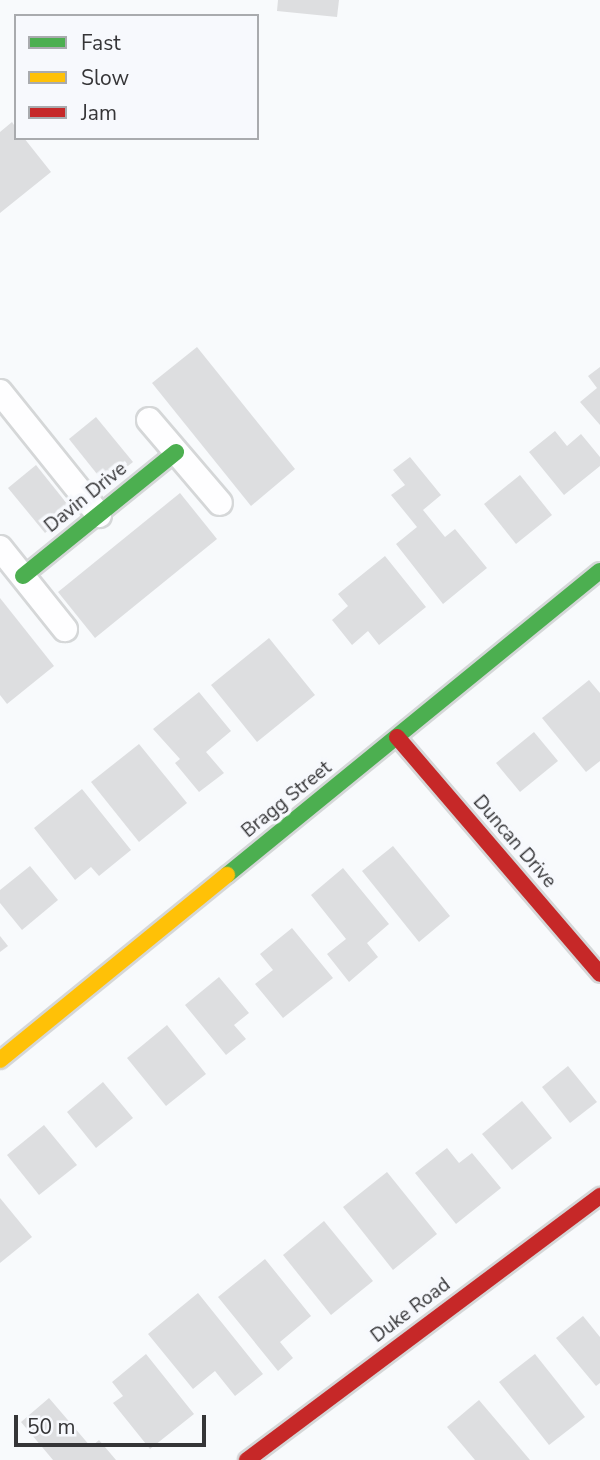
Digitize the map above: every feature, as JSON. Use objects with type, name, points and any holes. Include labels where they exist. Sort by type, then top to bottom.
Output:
[{"type":"street","points":[[0,392],[99,515]]},
{"type":"street","points":[[149,420],[220,503]]},
{"type":"street","name":"Davin Drive","points":[[23,576],[176,452]]},
{"type":"street","points":[[0,548],[65,629]]},
{"type":"street","name":"Bragg Street","points":[[0,1060],[600,571]]},
{"type":"street","name":"Duncan Drive","points":[[397,737],[600,974]]},
{"type":"street","name":"Duke Road","points":[[247,1460],[600,1196]]},
{"type":"building","points":[[278,0],[339,0],[337,17],[277,11]]},
{"type":"building","points":[[12,122],[14,140],[26,140],[51,172],[0,213],[0,132]]},
{"type":"building","points":[[197,347],[295,469],[251,506],[152,383]]},
{"type":"building","points":[[600,367],[600,425],[580,402],[597,388],[588,376]]},
{"type":"building","points":[[96,417],[133,462],[105,484],[69,439]]},
{"type":"building","points":[[555,431],[567,446],[581,434],[600,457],[600,466],[564,495],[529,452]]},
{"type":"building","points":[[410,457],[441,495],[423,510],[445,537],[455,529],[487,568],[443,604],[396,544],[417,527],[391,495],[405,485],[393,470]]},
{"type":"building","points":[[36,465],[72,510],[45,533],[8,488]]},
{"type":"building","points":[[520,475],[552,515],[516,544],[484,504]]},
{"type":"building","points":[[180,493],[217,539],[95,638],[58,592]]},
{"type":"building","points":[[385,556],[426,607],[379,645],[368,631],[352,645],[332,620],[348,606],[338,594]]},
{"type":"building","points":[[0,598],[54,666],[7,704],[0,695]]},
{"type":"building","points":[[269,638],[315,695],[257,742],[211,685]]},
{"type":"building","points":[[589,680],[600,693],[600,761],[586,772],[542,718]]},
{"type":"building","points":[[199,692],[231,731],[206,752],[224,773],[199,792],[175,763],[180,759],[153,729]]},
{"type":"building","points":[[534,732],[558,761],[520,792],[496,763]]},
{"type":"building","points":[[139,744],[187,803],[139,842],[91,782]]},
{"type":"building","points":[[82,789],[131,850],[99,876],[91,867],[75,880],[34,828]]},
{"type":"building","points":[[393,846],[450,916],[419,942],[362,871]]},
{"type":"building","points":[[30,866],[58,900],[22,930],[0,903],[0,890]]},
{"type":"building","points":[[343,868],[389,924],[367,943],[378,957],[349,982],[327,954],[346,939],[311,895]]},
{"type":"building","points":[[292,928],[333,978],[283,1018],[255,984],[273,970],[260,954]]},
{"type":"building","points":[[0,936],[8,946],[0,952]]},
{"type":"building","points":[[219,977],[249,1013],[234,1025],[246,1039],[226,1055],[185,1005]]},
{"type":"building","points":[[167,1025],[206,1074],[166,1106],[127,1058]]},
{"type":"building","points":[[568,1066],[597,1102],[570,1123],[542,1087]]},
{"type":"building","points":[[103,1082],[133,1118],[96,1148],[67,1112]]},
{"type":"building","points":[[522,1101],[552,1138],[512,1170],[482,1134]]},
{"type":"building","points":[[44,1125],[77,1165],[39,1195],[7,1155]]},
{"type":"building","points":[[447,1148],[459,1163],[472,1153],[501,1188],[456,1224],[415,1173]]},
{"type":"building","points":[[387,1172],[437,1234],[393,1270],[343,1207]]},
{"type":"building","points":[[0,1198],[32,1237],[0,1263]]},
{"type":"building","points":[[324,1221],[373,1281],[331,1315],[283,1255]]},
{"type":"building","points":[[265,1259],[311,1316],[280,1342],[293,1358],[278,1371],[218,1297]]},
{"type":"building","points":[[198,1293],[263,1374],[235,1396],[215,1371],[193,1389],[148,1334]]},
{"type":"building","points":[[583,1316],[600,1337],[600,1383],[596,1386],[556,1338]]},
{"type":"building","points":[[146,1354],[194,1414],[150,1449],[113,1403],[123,1396],[112,1382]]},
{"type":"building","points":[[535,1354],[585,1417],[549,1445],[499,1382]]},
{"type":"building","points":[[49,1398],[91,1447],[99,1440],[116,1460],[53,1460],[21,1422]]},
{"type":"building","points":[[479,1400],[530,1460],[475,1460],[447,1427]]},
{"type":"traffic: fast","points":[[23,576],[176,452]]},
{"type":"traffic: fast","points":[[227,875],[600,571]]},
{"type":"traffic: slow","points":[[0,1060],[227,875]]},
{"type":"traffic: jam","points":[[397,737],[600,974]]},
{"type":"traffic: jam","points":[[247,1460],[600,1196]]}]
